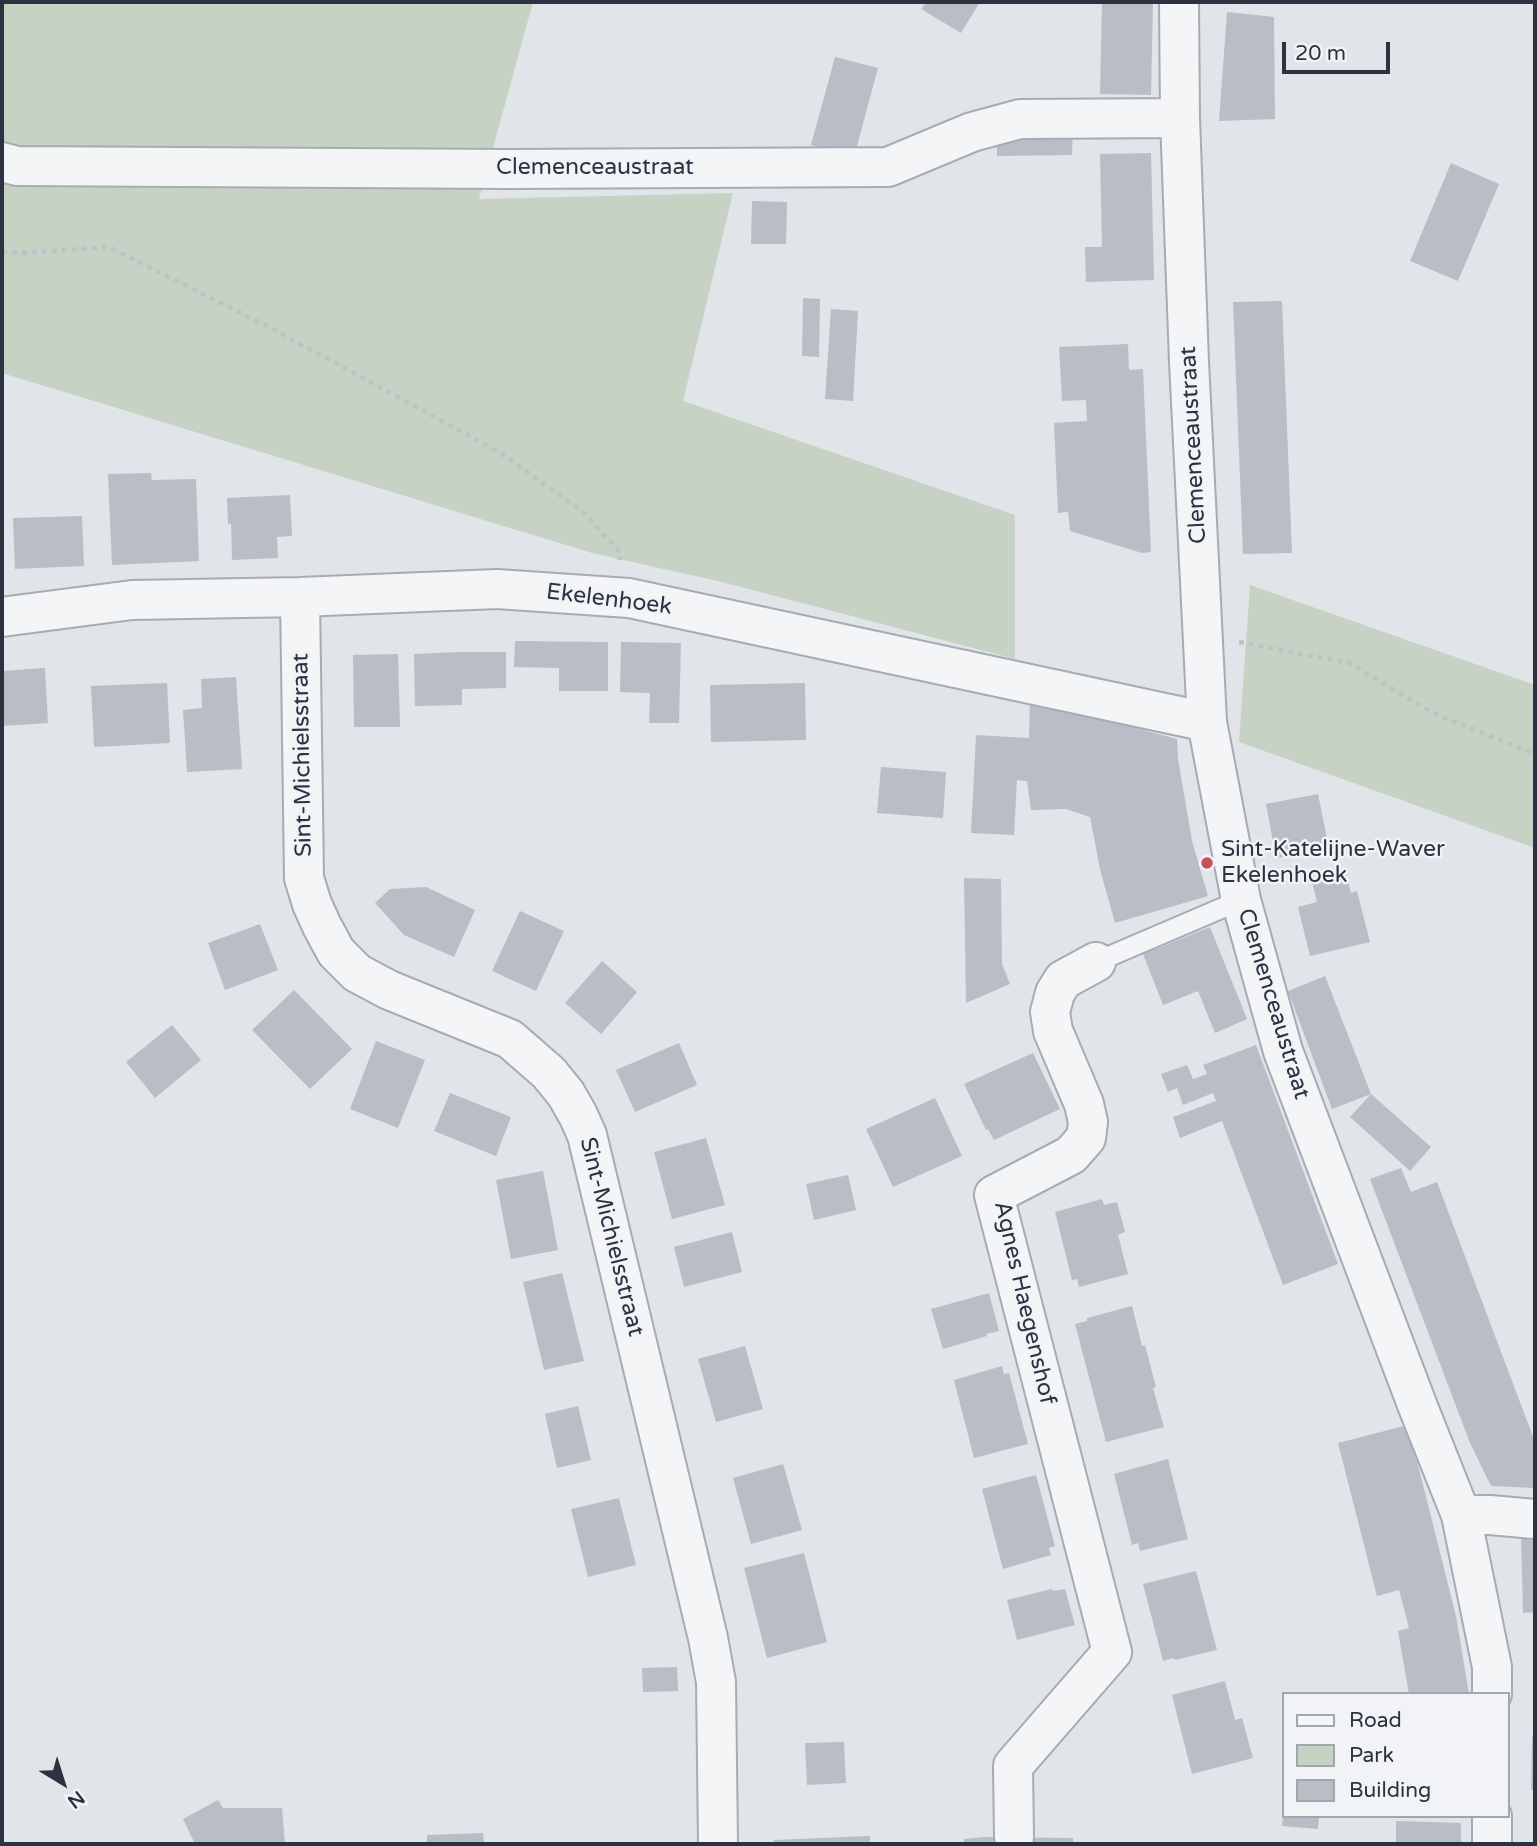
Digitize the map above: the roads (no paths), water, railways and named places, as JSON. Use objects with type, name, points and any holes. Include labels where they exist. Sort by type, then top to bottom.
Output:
[{"type":"street","name":"Clemenceaustraat","points":[[1180,2],[1180,118],[1189,362],[1207,722],[1241,900],[1283,1051],[1461,1515],[1492,1667],[1492,1692]]},
{"type":"street","name":"Clemenceaustraat","points":[[2,162],[17,166],[72,167],[888,167],[972,132],[1020,118],[1180,118]]},
{"type":"street","name":"Ekelenhoek","points":[[2,617],[132,600],[497,589],[629,598],[1207,722]]},
{"type":"street","name":"Sint-Michielsstraat","points":[[300,597],[304,878],[312,904],[336,953],[357,973],[389,990],[510,1039],[549,1073],[566,1094],[587,1135],[708,1638],[716,1682],[718,1844]]},
{"type":"street","name":"Agnes Haegenshof","points":[[1014,1837],[1013,1766],[1112,1652],[994,1195],[1071,1155],[1086,1138],[1088,1122],[1084,1104],[1053,1031],[1050,1012],[1055,993],[1063,980],[1096,962]]},
{"type":"street","points":[[1461,1515],[1535,1520]]},
{"type":"street","points":[[1492,1818],[1492,1844]]},
{"type":"lane","name":"Agnes Haegenshof","points":[[1096,962],[1241,900]]},
{"type":"place","name":"Sint-Katelijne-Waver Ekelenhoek","points":[[1207,863]]}]
